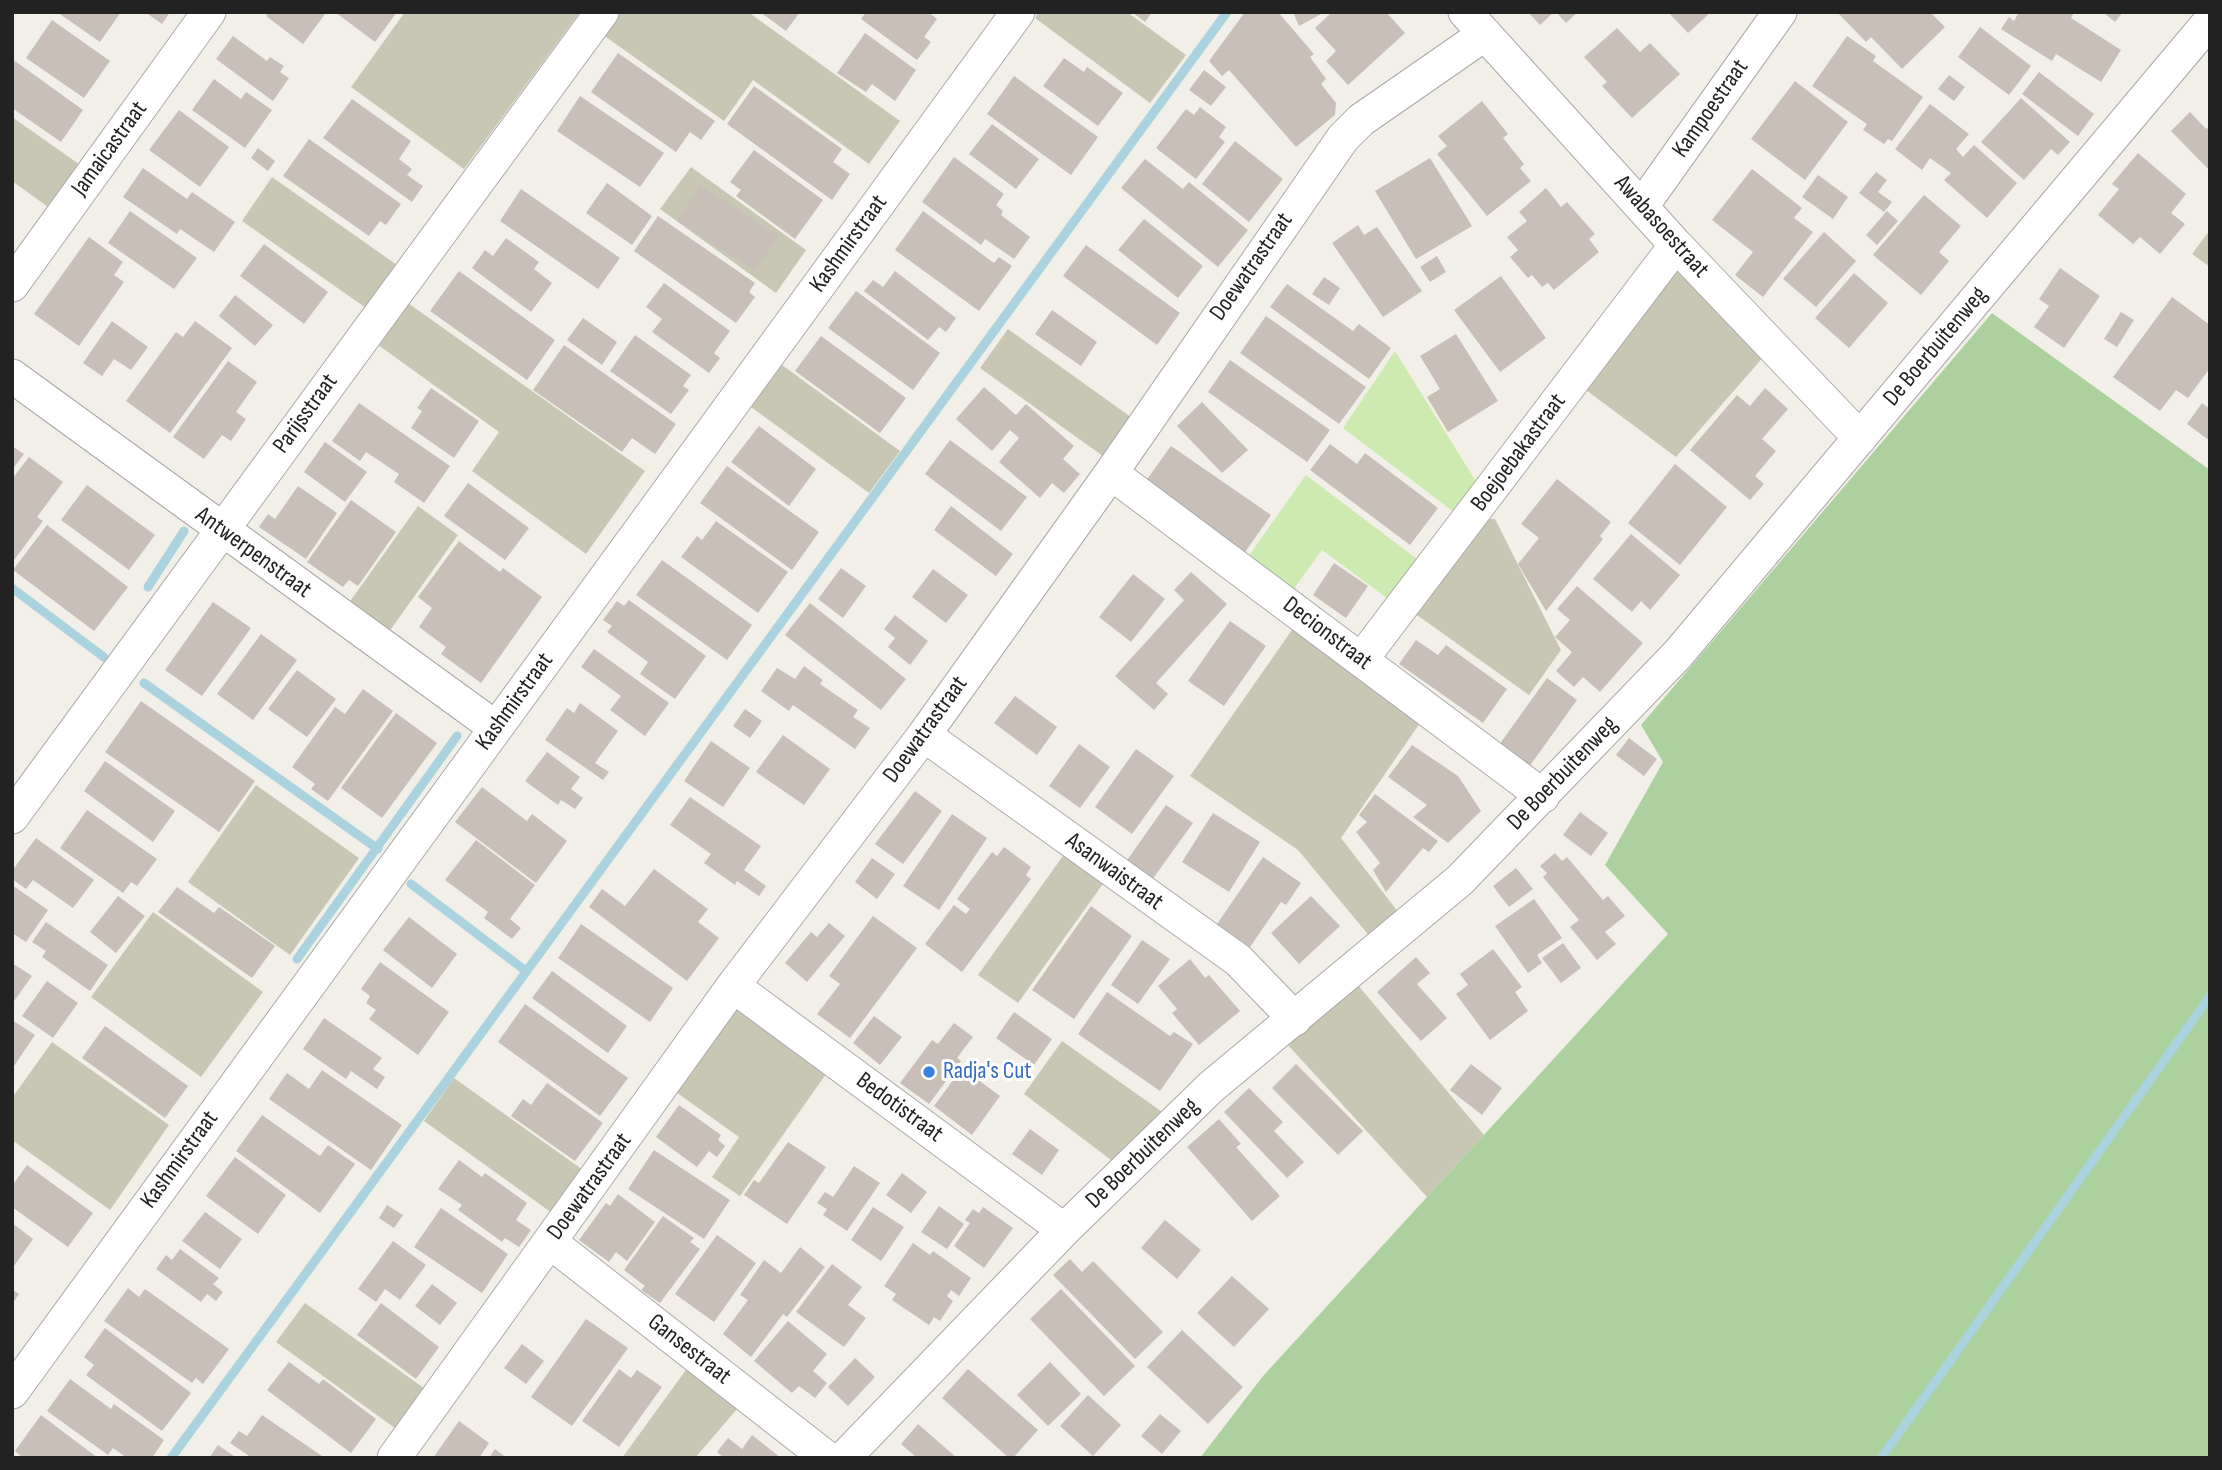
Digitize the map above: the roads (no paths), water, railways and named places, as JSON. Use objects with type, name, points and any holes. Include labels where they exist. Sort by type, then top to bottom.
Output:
[{"type":"street","name":"Jamaicastraat","points":[[12,285],[209,12]]},
{"type":"street","name":"Parijsstraat","points":[[16,804],[602,12]]},
{"type":"street","name":"Kashmirstraat","points":[[12,1392],[1018,12]]},
{"type":"street","name":"Kampoestraat","points":[[1642,206],[1780,12]]},
{"type":"street","name":"De Boerbuitenweg","points":[[844,1458],[1064,1230],[1211,1087],[1460,880],[1678,654],[2210,20]]},
{"type":"street","name":"Awabasoestraat","points":[[1475,23],[1676,245],[1860,438]]},
{"type":"street","name":"Doewatrastraat","points":[[394,1458],[733,986],[924,735],[1343,138],[1475,23]]},
{"type":"street","name":"Boejoebakastraat","points":[[1361,660],[1676,245]]},
{"type":"street","name":"Antwerpenstraat","points":[[12,376],[496,727]]},
{"type":"street","name":"Decionstraat","points":[[1111,472],[1543,796]]},
{"type":"street","name":"Asanwaistraat","points":[[924,735],[1238,960],[1295,1019]]},
{"type":"street","name":"Bedotistraat","points":[[733,986],[1064,1230]]},
{"type":"street","name":"Gansestraat","points":[[550,1242],[827,1458]]},
{"type":"waterway","points":[[171,1458],[1227,12]]},
{"type":"waterway","points":[[148,587],[184,531]]},
{"type":"waterway","points":[[12,588],[105,658]]},
{"type":"waterway","points":[[144,683],[378,849]]},
{"type":"waterway","points":[[297,959],[457,736]]},
{"type":"waterway","points":[[411,884],[526,971]]},
{"type":"waterway","points":[[1881,1458],[2210,996]]},
{"type":"place","name":"Radja's Cut","points":[[929,1072]]}]
